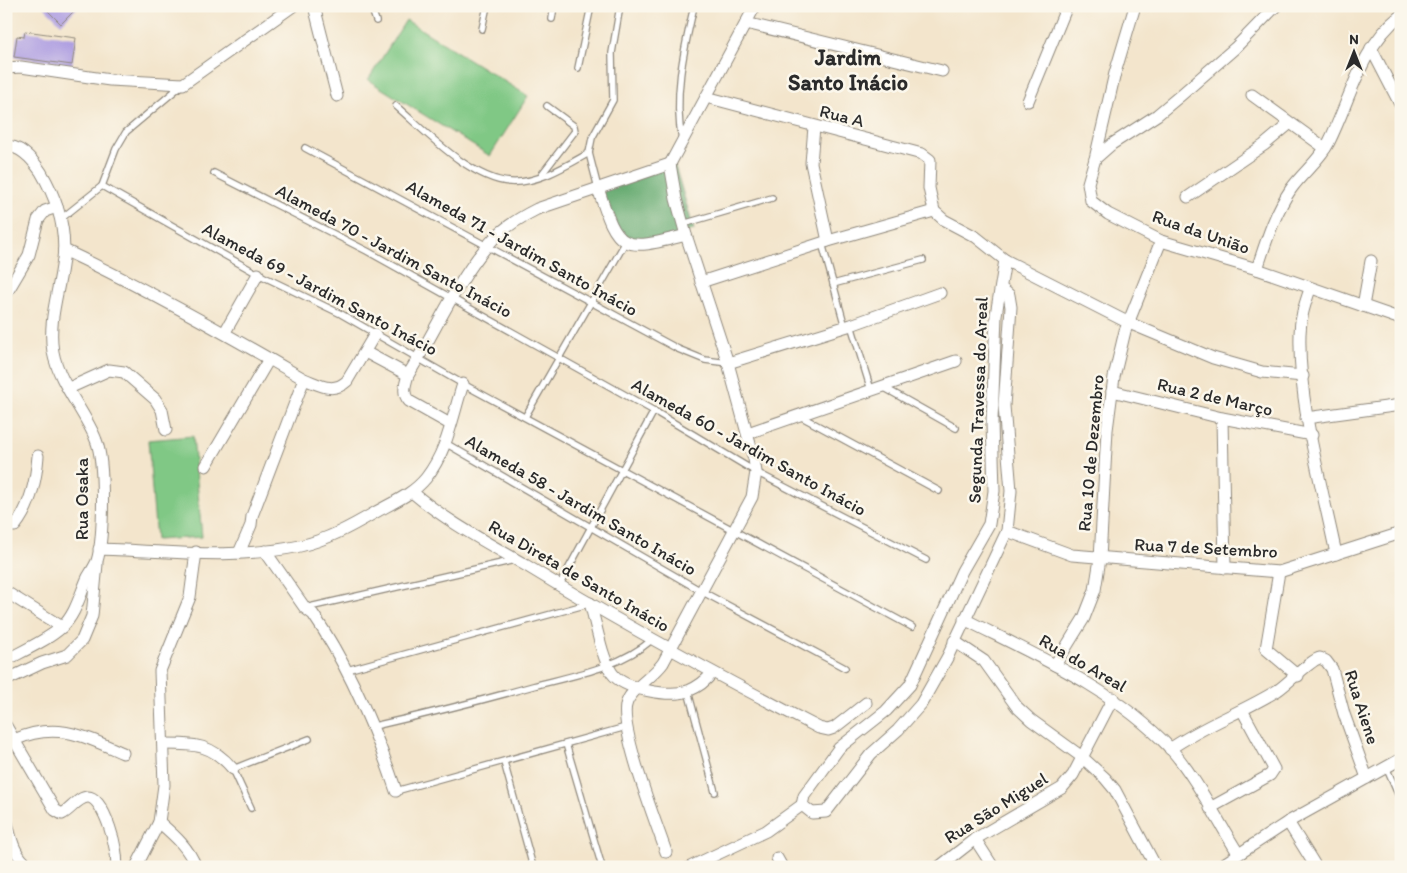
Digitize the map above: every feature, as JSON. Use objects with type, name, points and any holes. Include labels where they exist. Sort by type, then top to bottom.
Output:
[{"type":"street","points":[[6,68],[21,67],[110,80],[183,84],[293,6]]},
{"type":"street","points":[[314,6],[337,96]]},
{"type":"street","points":[[450,424],[409,401],[404,393],[408,375],[453,299],[488,245],[504,230],[537,209],[670,164],[756,6]]},
{"type":"street","points":[[1028,101],[1067,6]]},
{"type":"street","points":[[1095,159],[1134,6]]},
{"type":"street","points":[[1095,159],[1112,144],[1157,115],[1181,95],[1235,48],[1276,6]]},
{"type":"street","points":[[1257,270],[1280,206],[1307,168],[1325,148],[1355,78],[1372,48],[1401,15]]},
{"type":"street","points":[[746,23],[942,71]]},
{"type":"street","points":[[1372,48],[1399,102]]},
{"type":"street","points":[[1252,95],[1289,124],[1325,148]]},
{"type":"street","name":"Rua A","points":[[706,97],[922,154],[930,160],[929,188],[934,211]]},
{"type":"street","points":[[1188,197],[1264,145],[1289,124]]},
{"type":"street","points":[[814,127],[811,163],[825,242]]},
{"type":"street","points":[[6,146],[17,148],[36,165],[62,218]]},
{"type":"street","name":"Rua da União","points":[[1095,159],[1088,183],[1091,201],[1108,214],[1161,242],[1257,270],[1401,320]]},
{"type":"street","name":"Rua Direta de Santo Inácio","points":[[412,492],[454,523],[559,586],[670,649],[752,497],[756,472],[748,433],[728,363],[684,230],[670,164]]},
{"type":"street","points":[[598,188],[610,224],[616,236],[625,243],[648,245],[684,230]]},
{"type":"street","points":[[6,294],[29,255],[38,220],[45,211],[57,207]]},
{"type":"street","points":[[701,282],[825,242],[934,211],[944,220],[976,236],[1004,260],[1129,323],[1221,360],[1262,372],[1303,376]]},
{"type":"street","name":"Rua Osaka","points":[[6,660],[62,627],[74,610],[97,562],[99,549],[102,458],[96,439],[54,358],[51,341],[51,323],[64,250],[62,218]]},
{"type":"street","name":"Rua 10 de Dezembro","points":[[1055,665],[1089,605],[1099,574],[1112,391],[1119,353],[1161,242]]},
{"type":"street","points":[[64,250],[120,276],[225,332],[304,379],[327,388],[342,386],[375,334]]},
{"type":"street","name":"Segunda Travessa do Areal","points":[[802,805],[804,796],[839,748],[886,711],[910,685],[962,571],[989,524],[994,491],[992,422],[996,315],[1004,260]]},
{"type":"street","points":[[1363,306],[1371,260]]},
{"type":"street","points":[[225,332],[258,274]]},
{"type":"street","points":[[690,867],[760,834],[802,805],[816,814],[826,812],[871,754],[913,713],[934,682],[1007,531],[1011,492],[1004,406],[1011,307],[1009,295],[1001,288]]},
{"type":"street","points":[[1310,289],[1302,315],[1300,334],[1306,418],[1312,436],[1336,554]]},
{"type":"street","points":[[728,363],[848,326],[940,293]]},
{"type":"street","points":[[365,352],[408,375]]},
{"type":"street","points":[[206,466],[269,359]]},
{"type":"street","points":[[748,433],[798,414],[956,361]]},
{"type":"street","points":[[69,388],[109,370],[124,372],[155,399],[162,410],[166,430]]},
{"type":"street","points":[[239,553],[251,525],[252,516],[269,467],[304,379]]},
{"type":"street","points":[[99,549],[239,553],[300,546],[328,537],[412,492],[425,479],[447,444],[450,424],[463,384]]},
{"type":"street","name":"Rua 2 de Março","points":[[1112,391],[1222,418],[1312,436]]},
{"type":"street","points":[[1306,418],[1401,405]]},
{"type":"street","points":[[1222,418],[1225,568]]},
{"type":"street","points":[[11,526],[32,495],[38,456]]},
{"type":"street","name":"Rua 7 de Setembro","points":[[1007,531],[1072,555],[1100,559],[1278,572],[1401,533]]},
{"type":"street","points":[[265,551],[305,608],[316,618],[347,670],[374,726],[396,791]]},
{"type":"street","points":[[136,867],[159,822],[164,785],[160,671],[190,596],[196,552]]},
{"type":"street","points":[[6,680],[66,654],[82,640],[92,616],[97,562]]},
{"type":"street","points":[[1170,749],[1214,723],[1267,697],[1298,676],[1266,648],[1278,572]]},
{"type":"street","points":[[6,592],[62,627]]},
{"type":"street","points":[[590,603],[608,666],[619,680],[637,688],[676,693],[688,691],[706,682],[712,673]]},
{"type":"street","name":"Rua do Areal","points":[[964,619],[1055,665],[1113,698],[1170,749],[1238,853]]},
{"type":"street","points":[[954,642],[984,661],[1017,707],[1031,720],[1082,757],[1115,790],[1156,867]]},
{"type":"street","points":[[666,852],[626,727],[626,704],[637,688],[656,673],[670,649],[712,673],[824,730],[834,728],[866,703]]},
{"type":"street","name":"Rua Aiene","points":[[1298,676],[1314,659],[1322,658],[1332,669],[1344,714],[1367,778]]},
{"type":"street","name":"Rua São Miguel","points":[[939,867],[975,839],[1062,788],[1073,775],[1113,698]]},
{"type":"street","points":[[1210,808],[1270,774],[1274,769],[1242,710]]},
{"type":"street","points":[[6,726],[46,796],[59,813],[62,814],[68,811],[82,798],[92,797],[96,800],[103,812],[115,845],[116,867]]},
{"type":"street","points":[[14,740],[30,732],[49,729],[70,732],[123,753]]},
{"type":"street","points":[[164,744],[205,747],[222,756],[233,769]]},
{"type":"street","points":[[1219,867],[1288,822],[1401,759]]},
{"type":"street","points":[[6,819],[11,852],[30,867]]},
{"type":"street","points":[[159,822],[180,839],[191,855],[196,867]]},
{"type":"street","points":[[1288,822],[1316,867]]},
{"type":"street","points":[[975,839],[993,867]]},
{"type":"lane","points":[[371,6],[376,21]]},
{"type":"lane","points":[[482,29],[487,6]]},
{"type":"lane","points":[[552,19],[554,6]]},
{"type":"lane","points":[[578,68],[591,6]]},
{"type":"lane","points":[[598,188],[589,153],[595,132],[613,100],[612,53],[620,6]]},
{"type":"lane","points":[[682,140],[679,114],[680,74],[694,6]]},
{"type":"lane","points":[[62,218],[102,186],[116,149],[126,132],[183,84]]},
{"type":"lane","points":[[396,106],[467,165],[484,174],[511,182],[541,176],[589,153]]},
{"type":"lane","points":[[541,176],[574,131],[574,126],[547,106]]},
{"type":"lane","name":"Alameda 71 - Jardim Santo Inácio","points":[[305,148],[488,245],[589,303],[678,349],[705,360],[728,363]]},
{"type":"lane","name":"Alameda 70 - Jardim Santo Inácio","points":[[214,173],[367,251],[558,358]]},
{"type":"lane","name":"Alameda 69 - Jardim Santo Inácio","points":[[102,186],[258,274],[341,314],[463,384],[912,627]]},
{"type":"lane","points":[[684,230],[772,198]]},
{"type":"lane","points":[[825,242],[833,284],[848,326],[876,388],[956,428]]},
{"type":"lane","points":[[525,417],[625,243]]},
{"type":"lane","points":[[833,284],[923,260]]},
{"type":"lane","name":"Alameda 60 - Jardim Santo Inácio","points":[[558,358],[654,411],[756,472],[926,560]]},
{"type":"lane","points":[[559,586],[654,411]]},
{"type":"lane","points":[[798,414],[939,492]]},
{"type":"lane","name":"Alameda 58 - Jardim Santo Inácio","points":[[447,444],[701,591],[845,668]]},
{"type":"lane","points":[[305,608],[516,560]]},
{"type":"lane","points":[[347,670],[590,603]]},
{"type":"lane","points":[[374,726],[470,703],[608,666],[641,649],[653,639]]},
{"type":"lane","points":[[688,691],[715,792]]},
{"type":"lane","points":[[396,791],[626,727]]},
{"type":"lane","points":[[250,808],[233,769],[309,739]]},
{"type":"lane","points":[[566,744],[602,867]]},
{"type":"lane","points":[[504,762],[533,867]]},
{"type":"lane","points":[[1386,767],[1401,801]]},
{"type":"green space","points":[[406,20],[528,96],[490,156],[368,80]]},
{"type":"green space","points":[[675,166],[694,230],[653,241],[633,241],[616,231],[607,210],[601,186]]},
{"type":"green space","points":[[193,436],[202,537],[156,540],[148,440]]},
{"type":"building","points":[[43,6],[79,6],[61,24]]},
{"type":"building","points":[[25,31],[76,38],[72,65],[14,57],[17,36],[24,37]]},
{"type":"district","name":"Jardim Santo Inácio","points":[[848,70]]}]
